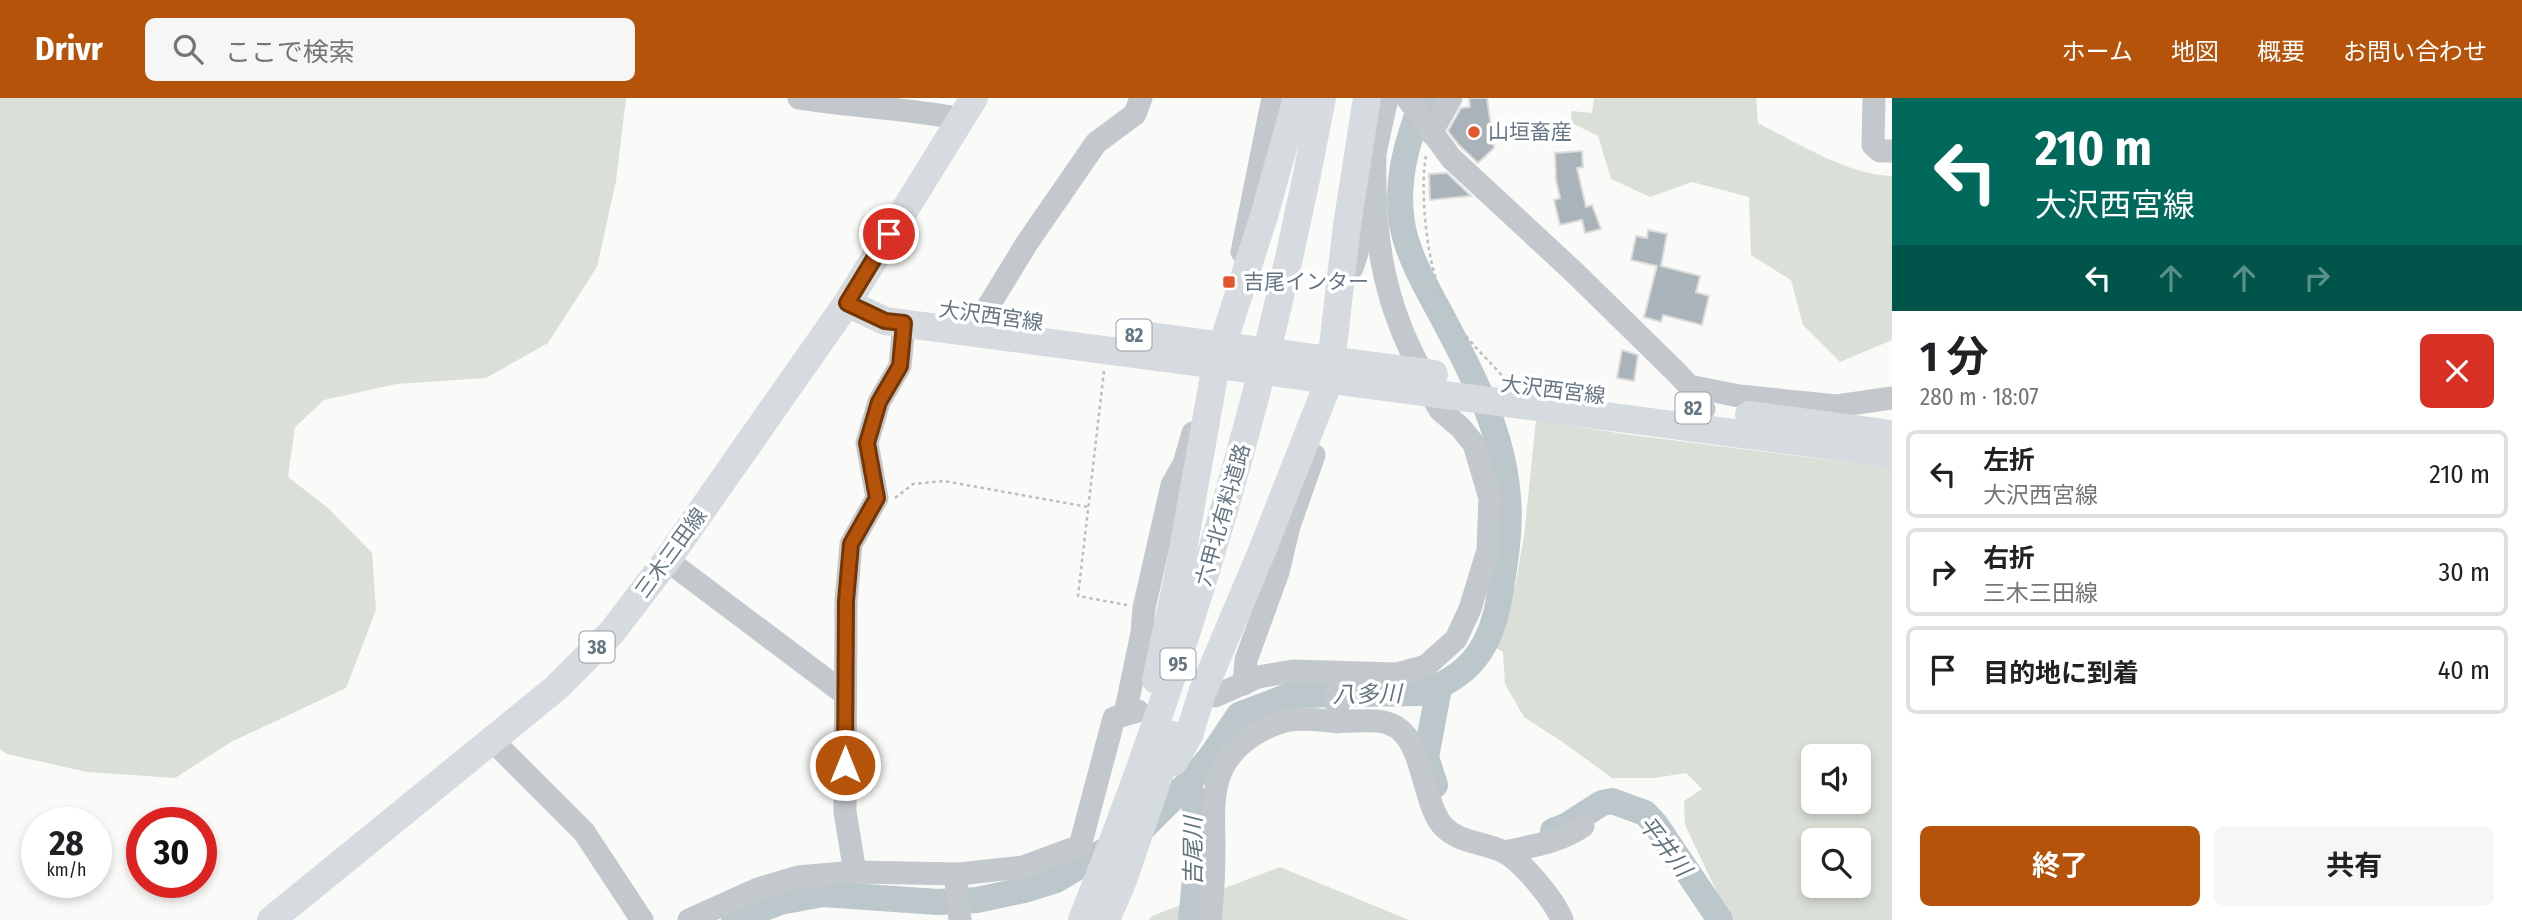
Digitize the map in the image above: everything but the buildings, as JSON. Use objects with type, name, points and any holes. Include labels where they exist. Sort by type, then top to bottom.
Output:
[{"type":"main road","points":[[1102,872],[1159,667],[1218,355],[1264,216],[1297,98]]},
{"type":"main road","name":"六甲北有料道路","points":[[1284,326],[1322,98]]},
{"type":"main road","name":"六甲北有料道路","points":[[1106,920],[1124,880],[1220,592],[1264,403],[1341,98]]},
{"type":"main road","points":[[1148,809],[1188,735],[1202,693],[1262,551],[1330,371],[1347,225],[1367,98]]},
{"type":"main road","name":"三木三田線","points":[[278,918],[556,688],[612,632],[667,560],[847,303],[967,109]]},
{"type":"main road","name":"大沢西宮線","points":[[847,303],[895,303],[1330,371],[1502,389],[1892,454]]},
{"type":"main road","name":"大沢西宮線","points":[[847,303],[885,321],[1107,351],[1218,355]]},
{"type":"main road","name":"大沢西宮線","points":[[1502,389],[1696,398],[1892,434]]},
{"type":"main road","name":"六甲北有料道路","points":[[1082,920],[1175,675],[1264,403]]},
{"type":"street","points":[[799,98],[920,111],[967,109]]},
{"type":"street","points":[[983,315],[1027,243],[1096,143],[1135,114],[1141,98]]},
{"type":"street","points":[[1230,317],[1273,98]]},
{"type":"street","points":[[1339,308],[1357,253],[1375,148],[1387,98]]},
{"type":"street","points":[[1406,98],[1451,158],[1575,273],[1696,398],[1739,396],[1837,406],[1892,398]]},
{"type":"street","points":[[1432,135],[1451,98]]},
{"type":"street","points":[[1874,98],[1873,145],[1880,151],[1892,151]]},
{"type":"street","points":[[1215,696],[1258,677],[1293,671],[1338,676],[1397,674],[1426,666],[1456,639],[1470,609],[1488,550],[1490,499],[1474,444],[1460,427],[1440,410],[1428,380],[1402,334],[1391,305],[1382,267],[1374,201],[1375,148]]},
{"type":"street","points":[[855,872],[845,812],[846,601],[851,544],[877,498],[867,443],[879,402],[900,366],[904,323]]},
{"type":"street","points":[[1244,684],[1246,660],[1278,572],[1289,526],[1324,426],[1330,371]]},
{"type":"street","points":[[690,920],[758,889],[798,877],[855,872],[958,878],[1023,867],[1080,846],[1114,718],[1131,712],[1144,608],[1172,485],[1184,464],[1195,423],[1208,398]]},
{"type":"street","points":[[667,560],[845,694]]},
{"type":"street","points":[[1337,720],[1338,676]]},
{"type":"street","points":[[1210,920],[1214,847],[1212,809],[1218,777],[1228,757],[1244,741],[1285,719],[1367,719],[1387,723],[1406,736],[1444,827],[1460,838],[1505,852],[1529,874],[1558,910],[1562,920]]},
{"type":"street","points":[[492,740],[584,832],[642,920]]},
{"type":"street","points":[[1505,852],[1544,843],[1574,833],[1583,827]]},
{"type":"street","points":[[958,878],[960,920]]},
{"type":"path","points":[[1432,135],[1424,167],[1426,219],[1435,278],[1445,303],[1502,389]]},
{"type":"path","points":[[1107,351],[1077,596],[1144,608]]},
{"type":"path","points":[[877,498],[888,503],[913,484],[944,481],[1088,507]]},
{"type":"shaded area","points":[[0,98],[626,98],[616,181],[597,267],[548,343],[486,378],[396,384],[324,400],[295,427],[288,477],[328,508],[372,553],[376,610],[346,688],[231,742],[175,778],[87,772],[7,754],[0,749]]},
{"type":"shaded area","points":[[1594,98],[1756,98],[1758,123],[1841,164],[1892,176],[1892,340],[1840,362],[1803,325],[1791,280],[1751,255],[1749,197],[1692,182],[1650,197],[1611,179],[1598,136],[1572,123],[1571,111],[1592,113]]},
{"type":"shaded area","points":[[1536,420],[1624,434],[1892,468],[1892,920],[1730,920],[1685,825],[1684,801],[1702,789],[1686,773],[1655,778],[1612,778],[1524,717],[1505,684],[1503,652],[1484,641],[1515,587],[1524,536]]},
{"type":"shaded area","points":[[1280,867],[1409,920],[1149,920],[1152,916]]},
{"type":"waterway","name":"八多川","points":[[734,920],[780,902],[823,894],[937,902],[977,900],[1056,880],[1143,828],[1192,779],[1239,715],[1291,695],[1419,693],[1452,678],[1476,657],[1485,644],[1496,612],[1507,546],[1508,498],[1501,452],[1486,408],[1417,268],[1404,233],[1400,198],[1403,164],[1424,98]]},
{"type":"waterway","name":"平井川","points":[[1435,785],[1426,757],[1439,688]]},
{"type":"waterway","name":"吉尾川","points":[[1188,783],[1193,797],[1197,832],[1191,920]]},
{"type":"waterway","name":"平井川","points":[[1553,831],[1566,826],[1602,803],[1612,801],[1645,813],[1656,825],[1720,920]]},
{"type":"place","name":"山垣畜産","points":[[1474,132]]},
{"type":"place","name":"吉尾インター","points":[[1229,282]]},
{"type":"route","points":[[845,765],[846,601],[851,544],[877,498],[867,443],[879,402],[900,366],[904,323],[885,321],[847,303],[889,234]]}]
